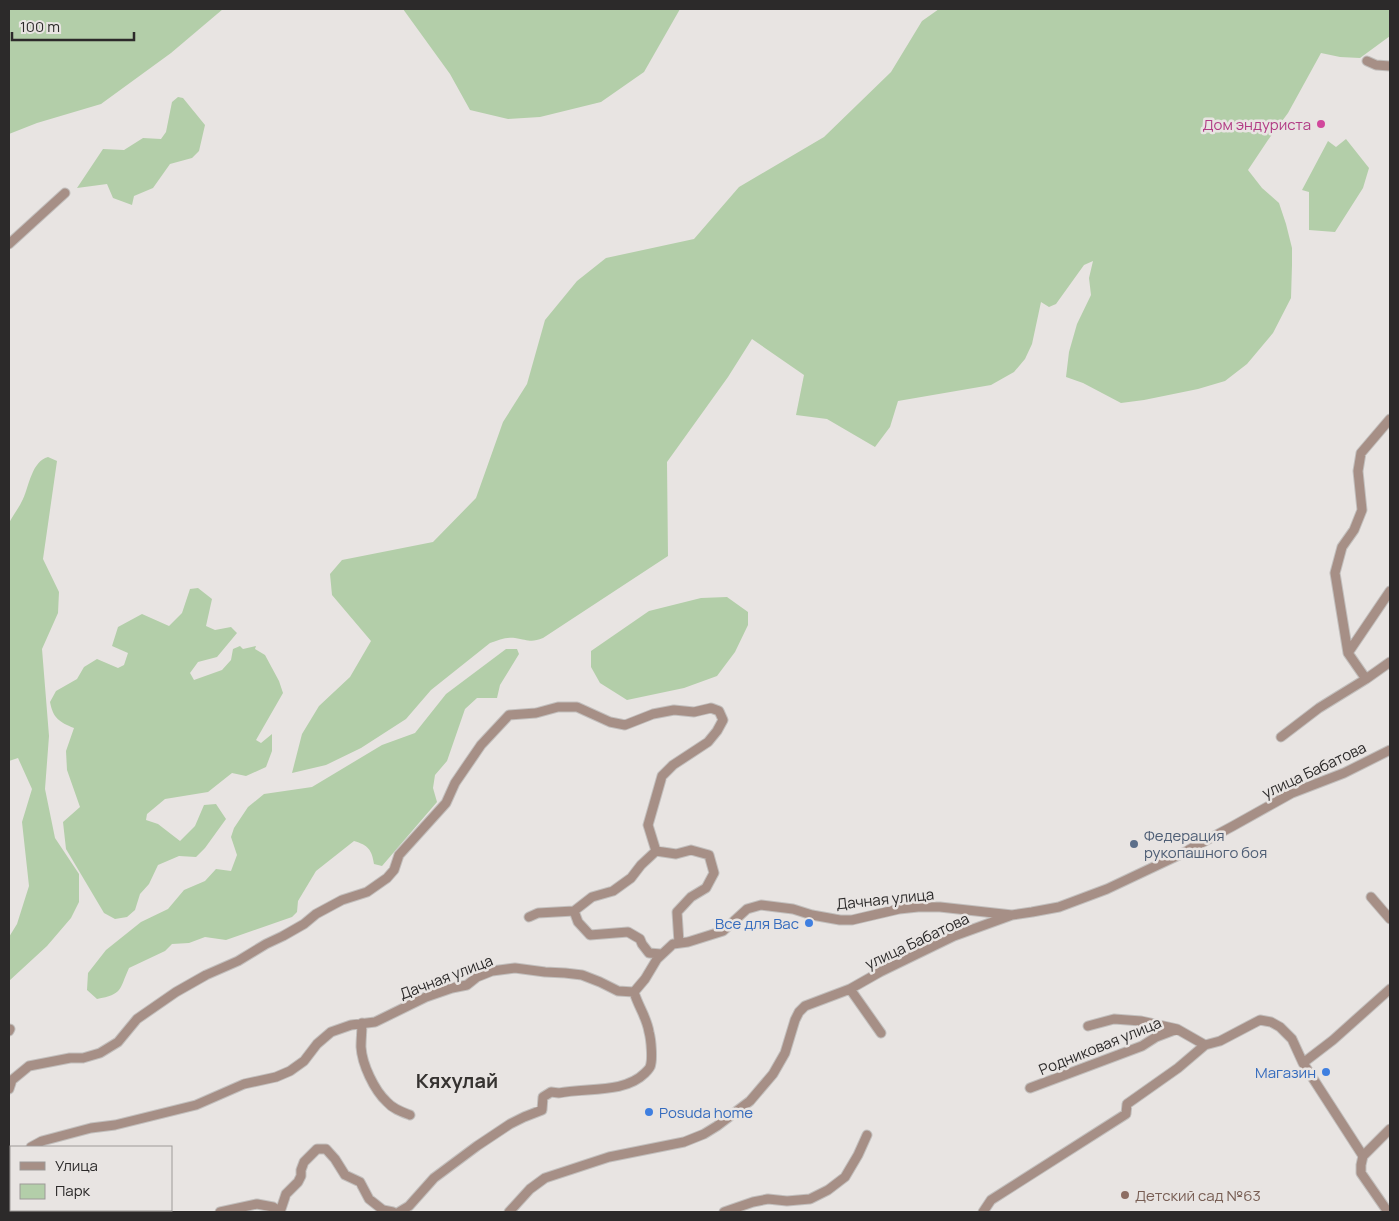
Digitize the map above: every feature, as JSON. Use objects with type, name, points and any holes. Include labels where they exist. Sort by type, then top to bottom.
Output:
[{"type":"street","points":[[1367,61],[1390,66]]},
{"type":"street","points":[[9,244],[65,192]]},
{"type":"street","points":[[1366,679],[1348,653],[1335,573],[1342,547],[1354,530],[1362,510],[1358,471],[1361,453],[1390,419]]},
{"type":"street","points":[[1348,653],[1390,590]]},
{"type":"street","points":[[1281,737],[1319,708],[1390,662]]},
{"type":"street","points":[[9,1089],[12,1080],[29,1066],[70,1058],[83,1058],[100,1053],[118,1042],[137,1019],[176,992],[206,975],[238,961],[342,900],[367,892],[387,878],[394,870],[399,855],[446,803],[455,783],[481,745],[509,715],[536,713],[558,707],[577,707],[610,722],[625,725],[653,714],[674,710],[694,712],[711,708],[719,711],[723,720],[718,731],[708,742],[673,765],[662,776],[648,825],[656,851]]},
{"type":"street","name":"улица Бабатова","points":[[509,1212],[530,1189],[545,1178],[609,1157],[684,1142],[704,1134],[717,1126],[750,1101],[773,1074],[785,1053],[792,1027],[799,1012],[805,1006],[850,989],[880,972],[954,936],[1012,914],[1059,907],[1107,889],[1179,855],[1292,793],[1344,773],[1390,750]]},
{"type":"street","points":[[656,851],[676,854],[691,850],[709,855],[714,873],[706,888],[691,897],[677,912],[679,943]]},
{"type":"street","points":[[528,917],[538,913],[574,911],[592,897],[613,890],[631,878],[656,851]]},
{"type":"street","points":[[1371,897],[1390,919]]},
{"type":"street","name":"Дачная улица","points":[[33,1146],[42,1141],[91,1128],[115,1125],[196,1105],[244,1084],[290,1071],[304,1062],[317,1044],[331,1032],[351,1025],[374,1022],[426,997],[452,988],[468,985],[477,977],[492,971],[515,968],[582,975],[618,991],[634,992],[645,979],[655,961],[673,944],[688,942],[723,931],[747,909],[761,905],[793,909],[812,915],[840,920],[852,920],[898,909],[918,907],[940,907],[1012,914]]},
{"type":"street","points":[[574,911],[578,922],[590,935],[628,932],[640,939],[649,953],[661,954]]},
{"type":"street","points":[[850,989],[881,1033]]},
{"type":"street","points":[[1303,1063],[1333,1040],[1390,989]]},
{"type":"street","points":[[399,1212],[409,1206],[434,1178],[477,1146],[517,1120],[542,1110],[543,1097],[551,1092],[560,1093],[613,1088],[642,1076],[650,1067],[649,1031],[634,992]]},
{"type":"street","points":[[1088,1026],[1114,1019],[1141,1020],[1177,1029]]},
{"type":"street","points":[[983,1212],[991,1200],[1126,1114],[1127,1104],[1178,1068],[1205,1045],[1220,1040],[1260,1020],[1272,1022],[1292,1039],[1303,1063],[1362,1156]]},
{"type":"street","points":[[362,1023],[362,1054],[371,1079],[387,1103],[410,1115]]},
{"type":"street","name":"Родниковая улица","points":[[1030,1088],[1142,1046],[1156,1037],[1177,1029],[1205,1045]]},
{"type":"street","points":[[1388,1212],[1361,1173],[1360,1165],[1362,1156],[1390,1129]]},
{"type":"street","points":[[724,1212],[768,1199],[787,1201],[810,1199],[828,1190],[845,1177],[856,1161],[867,1135]]},
{"type":"street","points":[[220,1212],[258,1204],[273,1207],[280,1212],[286,1194],[298,1182],[301,1176],[304,1162],[317,1150],[326,1149],[345,1175],[360,1182],[369,1199],[383,1210],[393,1212]]},
{"type":"street","points":[[9,1154],[10,1159]]},
{"type":"green space","points":[[9,9],[223,9],[171,53],[101,104],[37,123],[9,134]]},
{"type":"green space","points":[[403,9],[680,9],[644,72],[601,102],[540,117],[508,119],[470,110],[450,74]]},
{"type":"green space","points":[[939,9],[1390,9],[1390,36],[1360,58],[1340,57],[1321,53],[1288,113],[1248,170],[1262,188],[1279,203],[1292,248],[1292,265],[1291,298],[1273,333],[1247,364],[1225,381],[1198,389],[1121,403],[1083,383],[1066,377],[1069,352],[1077,324],[1091,295],[1089,278],[1093,261],[1084,265],[1056,304],[1049,307],[1041,302],[1032,344],[1025,359],[1014,372],[991,385],[898,401],[890,427],[875,447],[827,419],[796,415],[804,375],[752,339],[728,377],[667,462],[668,556],[539,640],[509,638],[490,643],[431,690],[406,719],[361,748],[326,765],[292,773],[302,734],[319,706],[350,677],[371,641],[332,595],[330,574],[342,560],[433,542],[476,498],[503,422],[527,384],[545,320],[577,281],[606,258],[694,239],[739,187],[824,137],[891,72],[922,21]]},
{"type":"green space","points":[[178,97],[183,98],[205,125],[199,151],[192,158],[170,164],[153,188],[134,196],[132,205],[113,198],[107,184],[77,188],[103,149],[124,150],[143,138],[161,139],[166,132],[172,102]]},
{"type":"green space","points":[[1346,139],[1369,168],[1363,188],[1335,232],[1309,230],[1309,192],[1302,190],[1328,141],[1336,147]]},
{"type":"green space","points":[[48,457],[57,461],[43,559],[59,592],[58,613],[42,649],[49,736],[45,789],[55,838],[79,874],[79,902],[71,918],[47,946],[9,981],[9,937],[17,924],[29,886],[22,822],[32,789],[18,758],[9,761],[9,523],[23,499],[38,463]]},
{"type":"green space","points":[[198,588],[212,599],[206,626],[215,630],[231,627],[237,633],[217,657],[198,662],[190,673],[194,680],[222,670],[231,660],[233,649],[240,646],[243,649],[256,646],[255,649],[265,655],[279,681],[283,693],[256,740],[261,743],[272,734],[272,751],[266,767],[246,776],[232,773],[208,792],[165,799],[147,814],[146,820],[158,824],[180,841],[195,826],[204,805],[216,804],[226,819],[196,857],[179,856],[158,865],[149,884],[140,894],[135,910],[127,917],[115,919],[104,913],[66,849],[63,822],[80,807],[67,770],[66,751],[74,728],[64,724],[55,716],[50,702],[56,691],[77,679],[84,667],[97,659],[118,668],[124,665],[128,653],[112,646],[118,627],[142,614],[169,626],[182,613],[190,589]]},
{"type":"green space","points":[[727,597],[748,612],[748,625],[735,652],[717,676],[684,688],[627,700],[600,683],[591,667],[591,651],[649,611],[701,598]]},
{"type":"green space","points":[[506,649],[517,649],[519,654],[500,685],[497,698],[477,698],[465,709],[447,761],[435,775],[433,788],[437,802],[382,866],[374,864],[372,855],[366,846],[354,841],[316,871],[298,901],[297,912],[292,917],[226,940],[205,937],[189,943],[172,944],[165,951],[129,968],[116,993],[97,999],[87,990],[88,973],[106,950],[141,922],[168,909],[184,890],[205,881],[216,869],[231,871],[237,855],[231,837],[234,828],[248,807],[264,794],[312,787],[382,745],[415,733],[446,694]]},
{"type":"place","name":"Дом эндуриста","points":[[1321,124]]},
{"type":"place","name":"Федерация рукопашного боя","points":[[1134,844]]},
{"type":"place","name":"Все для Вас","points":[[809,923]]},
{"type":"place","name":"Магазин","points":[[1326,1072]]},
{"type":"place","name":"Posuda home","points":[[649,1112]]},
{"type":"place","name":"Детский сад №63","points":[[1125,1195]]},
{"type":"district","name":"Кяхулай","points":[[457,1080]]}]
